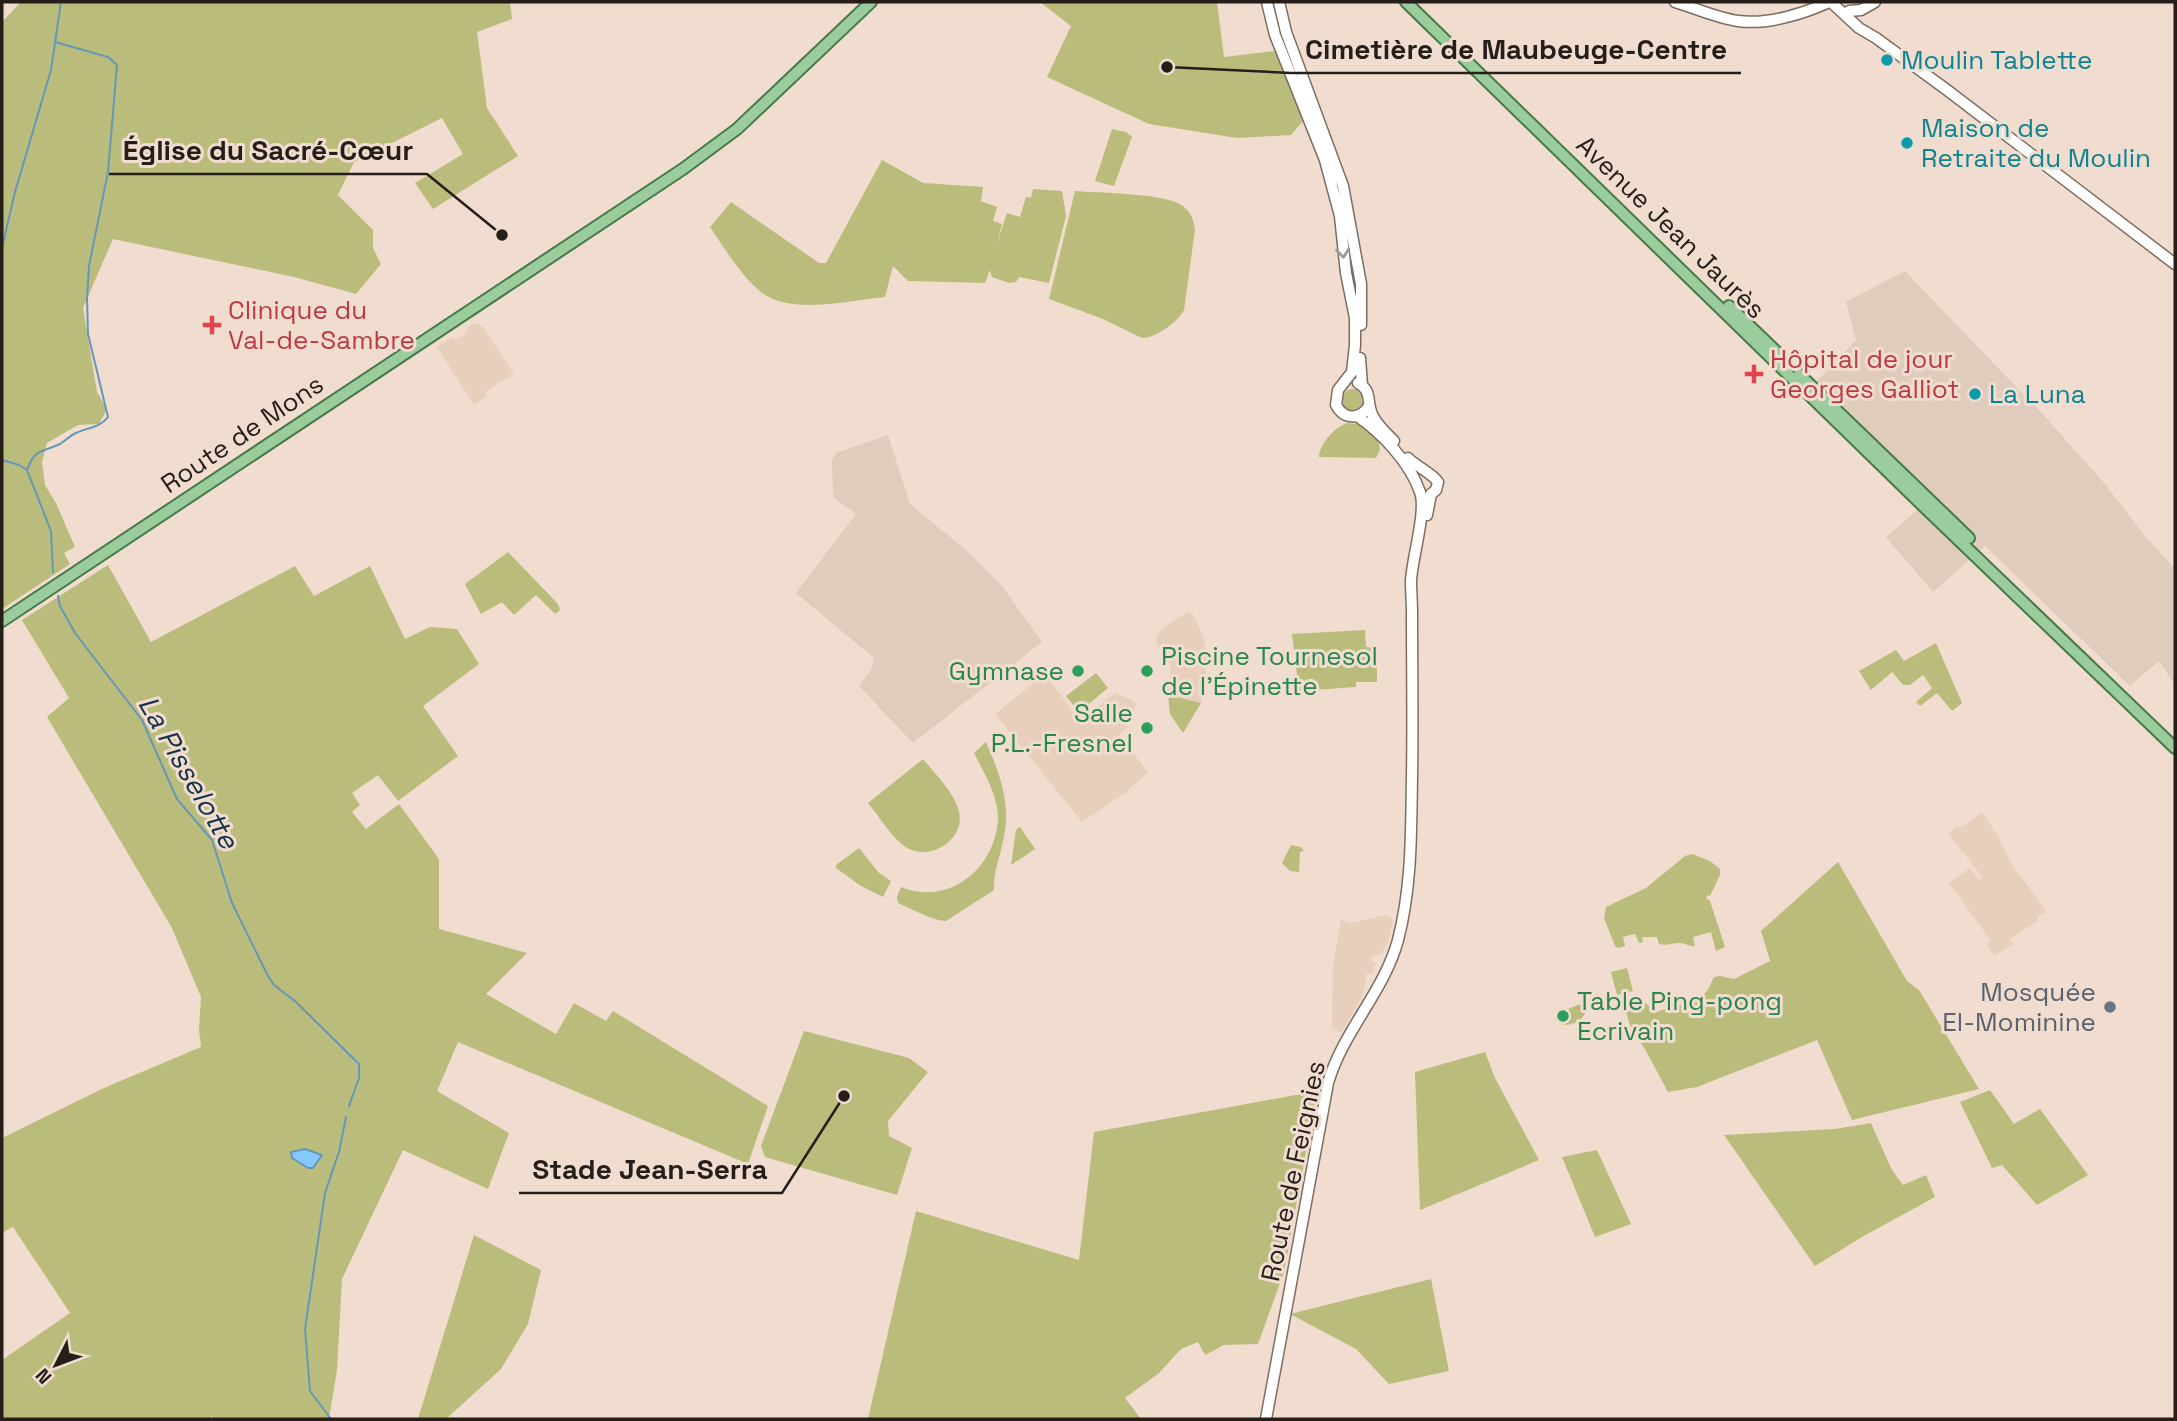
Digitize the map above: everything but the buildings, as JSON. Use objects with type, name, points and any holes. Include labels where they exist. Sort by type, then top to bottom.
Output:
[{"type":"main road","name":"Route de Mons","points":[[2,621],[686,167],[737,129],[871,2]]},
{"type":"main road","name":"Avenue Jean Jaurès","points":[[1406,2],[2175,748]]},
{"type":"main road","name":"Avenue Jean Jaurès","points":[[1416,2],[2175,740]]},
{"type":"street","points":[[1268,2],[1275,35],[1325,160],[1339,216],[1355,318],[1354,363],[1345,384],[1338,390],[1336,405],[1343,414],[1357,416],[1387,442],[1418,481]]},
{"type":"street","points":[[1279,2],[1286,32],[1343,186],[1361,284],[1359,373],[1362,385],[1369,394],[1373,418],[1417,467],[1434,477],[1438,485],[1436,490],[1426,493],[1417,487],[1422,476],[1428,474]]},
{"type":"street","points":[[1675,2],[1740,22],[1770,20],[1830,2],[1855,24],[1877,37],[2175,264]]},
{"type":"street","points":[[1799,12],[1811,2]]},
{"type":"street","points":[[1845,6],[1861,10],[1875,2]]},
{"type":"street","points":[[1845,6],[1877,37]]},
{"type":"street","points":[[1345,384],[1356,382],[1362,385]]},
{"type":"street","points":[[1357,416],[1369,406]]},
{"type":"street","name":"Route de Feignies","points":[[1266,1419],[1328,1083],[1348,1036],[1391,961],[1410,880],[1412,609],[1426,493]]},
{"type":"shaded area","points":[[1905,271],[2049,421],[2175,569],[2175,685],[2159,661],[2130,686],[1985,546],[1933,592],[1886,537],[1934,496],[1816,382],[1856,340],[1846,302]]},
{"type":"shaded area","points":[[475,323],[483,327],[514,374],[485,392],[487,396],[474,405],[437,347],[452,337],[456,340]]},
{"type":"shaded area","points":[[888,435],[910,504],[966,550],[1002,586],[1042,642],[913,743],[859,686],[871,670],[874,658],[796,593],[856,514],[833,497],[832,460],[836,453]]},
{"type":"shaded area","points":[[1188,612],[1193,614],[1203,636],[1207,655],[1201,703],[1168,695],[1171,665],[1155,640],[1162,628]]},
{"type":"shaded area","points":[[1045,674],[1080,721],[1115,693],[1136,704],[1127,728],[1119,735],[1148,772],[1126,792],[1082,822],[995,714]]},
{"type":"shaded area","points":[[1982,812],[1998,836],[2009,860],[2046,911],[2037,917],[2039,920],[2010,939],[2013,944],[1994,956],[1987,945],[1991,941],[1949,883],[1970,868],[1979,880],[1983,878],[1948,833]]},
{"type":"shaded area","points":[[1386,915],[1393,920],[1388,943],[1381,954],[1372,957],[1371,961],[1376,962],[1373,974],[1367,973],[1362,997],[1341,1033],[1332,1028],[1333,966],[1341,920],[1351,923]]},
{"type":"green space","points":[[21,2],[510,2],[512,19],[477,32],[487,108],[518,156],[433,209],[415,183],[463,154],[442,118],[354,162],[338,195],[373,230],[373,248],[381,264],[356,294],[294,277],[113,239],[83,308],[97,392],[107,409],[99,424],[78,425],[47,443],[42,462],[45,485],[75,547],[64,553],[70,564],[2,609],[2,22]]},
{"type":"green space","points":[[1040,2],[1217,2],[1224,57],[1275,51],[1303,121],[1291,135],[1237,138],[1149,124],[1047,77],[1071,26]]},
{"type":"green space","points":[[1112,129],[1126,132],[1132,137],[1114,186],[1095,181]]},
{"type":"green space","points":[[882,160],[923,183],[983,187],[981,201],[997,207],[993,221],[1002,224],[997,243],[1007,213],[1020,217],[1026,197],[1031,198],[1033,189],[1062,191],[1066,216],[1049,283],[1019,277],[1016,282],[1009,283],[992,277],[990,270],[985,283],[908,281],[893,266],[885,297],[813,305],[785,303],[773,299],[755,287],[710,227],[731,202],[819,263],[826,263]]},
{"type":"green space","points":[[1075,191],[1162,198],[1183,206],[1190,214],[1195,230],[1184,310],[1177,320],[1165,329],[1153,336],[1142,338],[1103,319],[1049,299]]},
{"type":"green space","points":[[1353,389],[1361,392],[1364,400],[1361,408],[1353,411],[1345,408],[1342,400],[1345,392]]},
{"type":"green space","points":[[1347,423],[1361,424],[1378,439],[1380,450],[1376,458],[1319,457],[1322,446],[1329,437],[1337,428]]},
{"type":"green space","points":[[508,552],[558,604],[560,610],[555,614],[536,595],[514,615],[502,602],[481,614],[465,584]]},
{"type":"green space","points":[[108,565],[151,642],[295,566],[314,596],[370,566],[405,639],[430,627],[457,629],[479,664],[423,706],[458,756],[398,801],[378,775],[352,793],[360,805],[352,812],[366,829],[399,804],[439,859],[439,929],[527,953],[486,994],[556,1034],[574,1003],[606,1021],[613,1011],[768,1106],[748,1164],[458,1042],[437,1091],[509,1133],[488,1189],[403,1150],[342,1279],[337,1370],[329,1419],[213,1419],[212,1416],[209,1419],[2,1419],[2,1360],[70,1313],[13,1227],[2,1233],[2,1138],[104,1088],[201,1047],[201,997],[172,928],[47,717],[69,698],[22,620]]},
{"type":"green space","points":[[1365,630],[1366,647],[1377,648],[1377,682],[1356,682],[1356,687],[1299,691],[1292,634]]},
{"type":"green space","points":[[1936,643],[1962,703],[1952,711],[1937,693],[1920,706],[1916,702],[1932,688],[1923,675],[1910,685],[1903,685],[1892,672],[1871,690],[1859,671],[1896,650],[1904,661]]},
{"type":"green space","points":[[1096,673],[1108,688],[1079,712],[1066,696]]},
{"type":"green space","points":[[1168,695],[1201,703],[1183,733],[1170,714]]},
{"type":"green space","points":[[986,742],[999,776],[1006,812],[994,890],[946,921],[935,919],[898,903],[897,897],[901,887],[919,892],[936,892],[952,887],[967,879],[989,853],[998,818],[996,801],[974,753]]},
{"type":"green space","points":[[923,759],[952,795],[960,819],[952,839],[944,846],[923,852],[913,850],[898,841],[868,803]]},
{"type":"green space","points":[[1020,827],[1035,849],[1011,865],[1016,830]]},
{"type":"green space","points":[[1291,845],[1301,847],[1304,851],[1300,852],[1299,872],[1290,871],[1282,863]]},
{"type":"green space","points":[[859,848],[879,873],[891,881],[883,897],[861,886],[836,868],[836,865]]},
{"type":"green space","points":[[1692,854],[1710,861],[1720,869],[1710,896],[1706,898],[1710,901],[1725,947],[1716,951],[1711,932],[1693,937],[1695,946],[1680,943],[1659,944],[1657,937],[1642,937],[1643,942],[1639,943],[1635,934],[1623,937],[1625,946],[1615,946],[1604,918],[1606,907],[1646,888],[1685,856]]},
{"type":"green space","points":[[1838,862],[1907,981],[1919,990],[1979,1089],[1852,1120],[1817,1040],[1697,1087],[1668,1092],[1632,1031],[1625,1009],[1635,995],[1657,1012],[1699,998],[1709,988],[1714,977],[1734,979],[1770,961],[1761,931]]},
{"type":"green space","points":[[1627,968],[1633,991],[1617,995],[1611,972]]},
{"type":"green space","points":[[1580,1004],[1586,1011],[1577,1022],[1568,1025],[1556,1020],[1559,1013]]},
{"type":"green space","points":[[804,1031],[909,1058],[928,1072],[888,1121],[889,1136],[912,1148],[897,1195],[765,1157],[761,1146]]},
{"type":"green space","points":[[1485,1052],[1495,1078],[1539,1160],[1420,1210],[1415,1072]]},
{"type":"green space","points":[[1990,1090],[2014,1124],[2040,1109],[2088,1175],[2037,1205],[2002,1165],[1992,1168],[1960,1102]]},
{"type":"green space","points":[[1317,1091],[1284,1272],[1258,1344],[1224,1345],[1205,1355],[1198,1342],[1181,1349],[1159,1373],[1125,1398],[1141,1419],[868,1419],[916,1211],[1079,1260],[1094,1132]]},
{"type":"green space","points":[[1871,1123],[1892,1170],[1903,1185],[1926,1175],[1935,1197],[1815,1266],[1724,1135],[1835,1129]]},
{"type":"green space","points":[[1597,1150],[1631,1224],[1595,1237],[1562,1157]]},
{"type":"green space","points":[[474,1235],[541,1270],[528,1324],[501,1369],[446,1419],[418,1419]]},
{"type":"green space","points":[[1431,1279],[1449,1371],[1389,1384],[1356,1349],[1290,1314]]},
{"type":"water","points":[[305,1149],[322,1155],[313,1168],[308,1168],[292,1158],[291,1152]]},
{"type":"waterway","name":"La Pisselotte","points":[[2,248],[15,192],[51,70],[61,2]]},
{"type":"waterway","points":[[27,470],[39,452],[60,444],[78,432],[97,426],[108,417],[88,334],[87,299],[89,266],[108,172],[117,65],[108,57],[55,42]]},
{"type":"waterway","name":"La Pisselotte","points":[[2,460],[27,470],[51,531],[53,572]]},
{"type":"waterway","name":"La Pisselotte","points":[[58,596],[60,606],[75,633],[142,720],[177,799],[212,840],[232,903],[274,985],[296,1002],[359,1064],[359,1078],[349,1106]]},
{"type":"waterway","name":"La Pisselotte","points":[[331,1419],[310,1391],[305,1329],[325,1193],[339,1152],[346,1117]]},
{"type":"place","name":"Moulin Tablette","points":[[1887,60]]},
{"type":"place","name":"Cimetière de Maubeuge-Centre","points":[[1167,67]]},
{"type":"place","name":"Maison de Retraite du Moulin","points":[[1907,143]]},
{"type":"place","name":"Église du Sacré-Cœur","points":[[502,235]]},
{"type":"place","name":"Clinique du Val-de-Sambre","points":[[212,325]]},
{"type":"place","name":"Hôpital de jour Georges Galliot","points":[[1754,374]]},
{"type":"place","name":"La Luna","points":[[1975,394]]},
{"type":"place","name":"Gymnase","points":[[1078,671]]},
{"type":"place","name":"Piscine Tournesol de l'Épinette","points":[[1147,671]]},
{"type":"place","name":"Salle P.L.-Fresnel","points":[[1147,728]]},
{"type":"place","name":"Mosquée El-Mominine","points":[[2110,1007]]},
{"type":"place","name":"Table Ping-pong Ecrivain","points":[[1563,1016]]},
{"type":"place","name":"Stade Jean-Serra","points":[[844,1096]]}]
